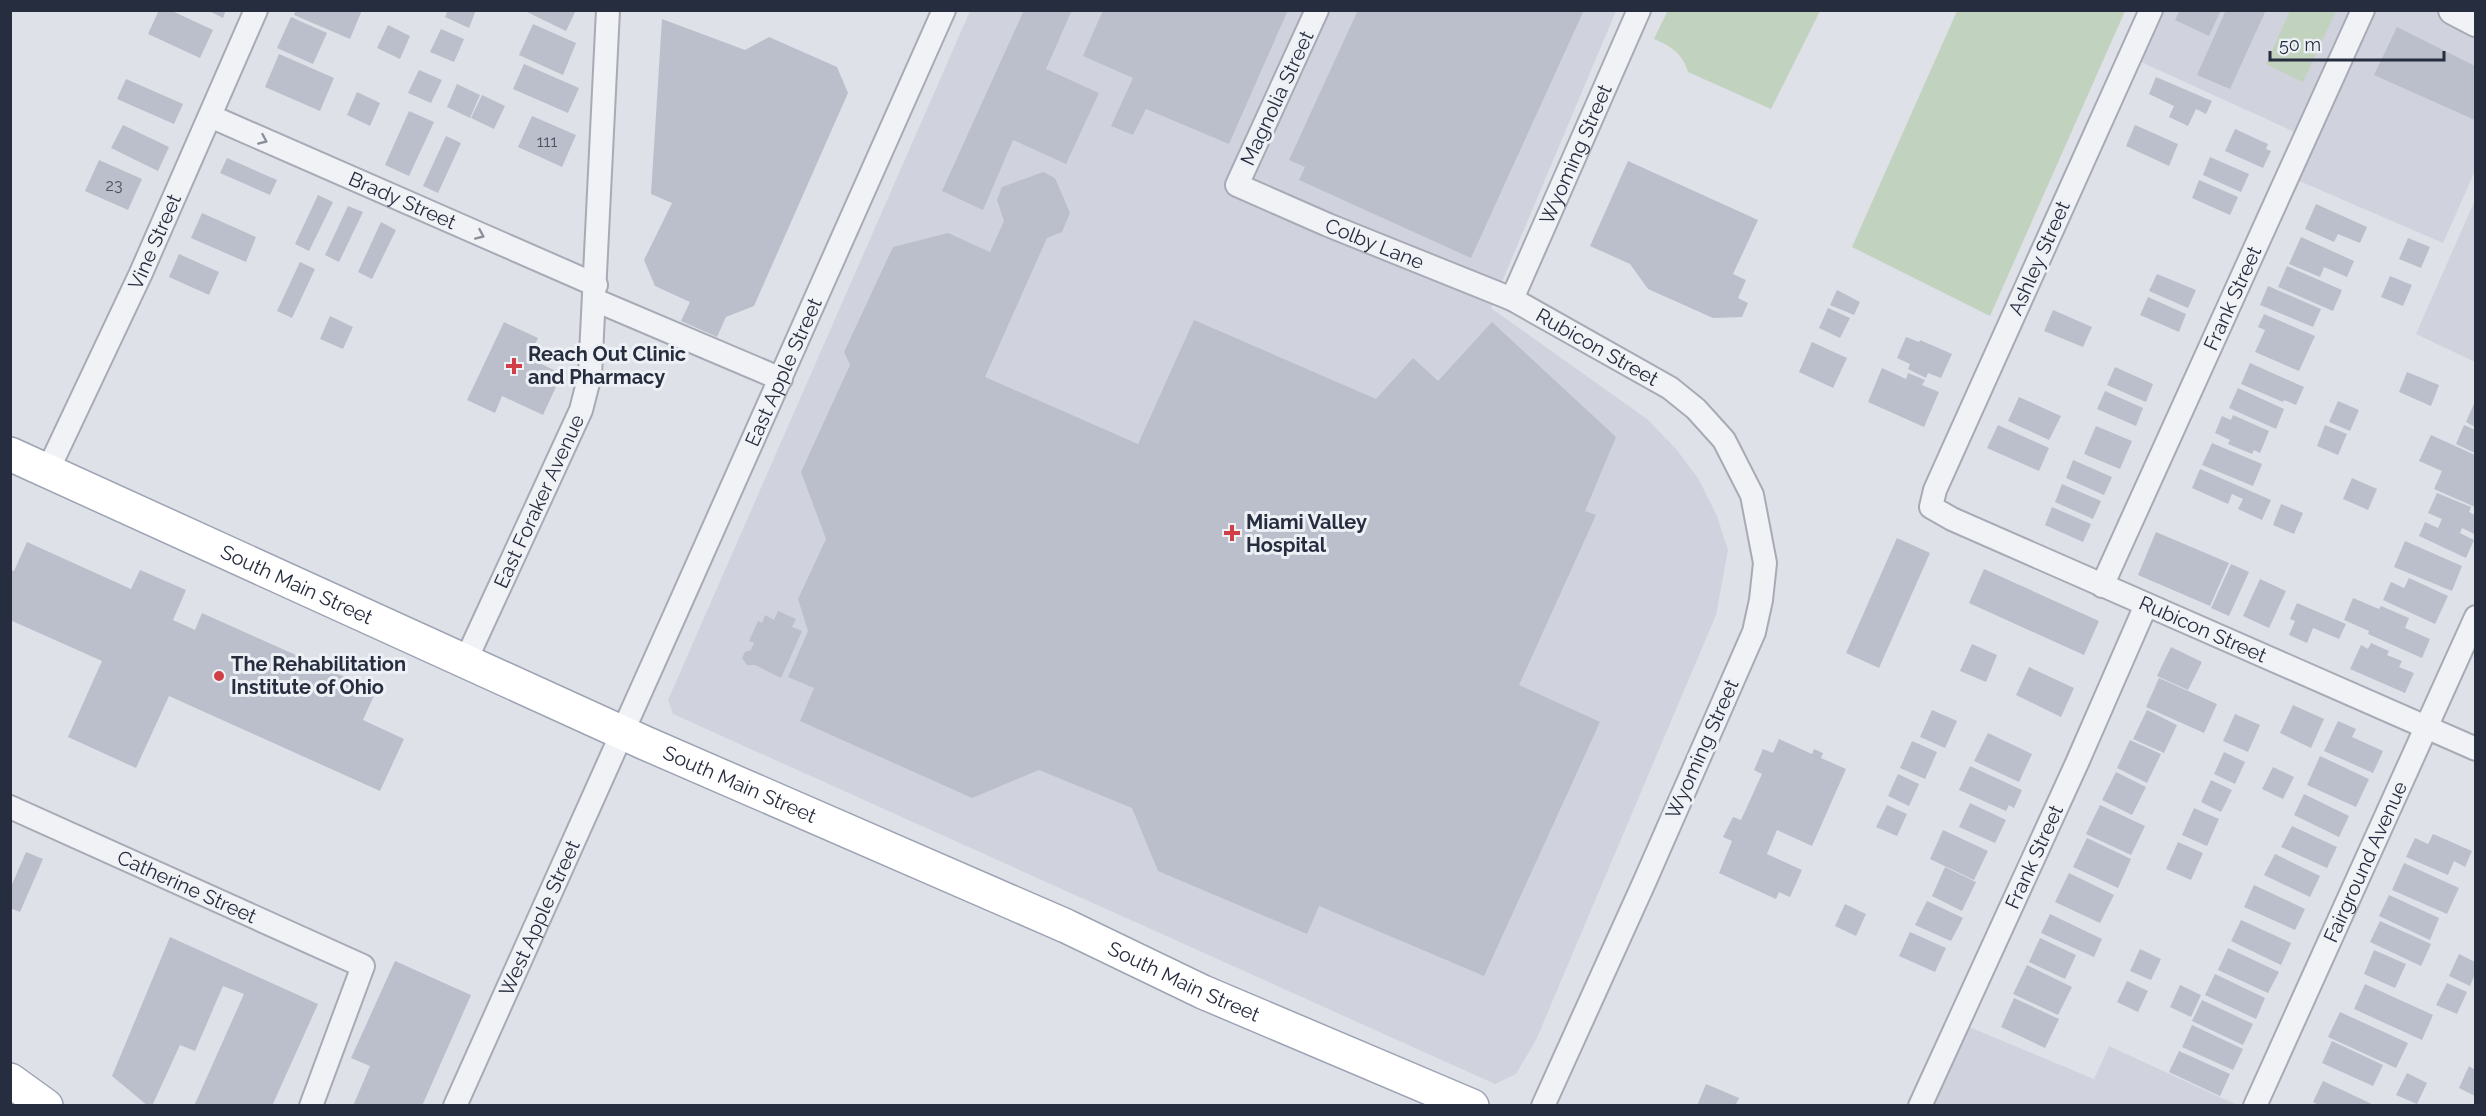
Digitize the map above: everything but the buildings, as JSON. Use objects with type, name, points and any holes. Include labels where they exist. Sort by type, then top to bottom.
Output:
[{"type":"main road","name":"South Main Street","points":[[10,453],[621,732],[1066,926],[1232,1005],[1472,1106]]},
{"type":"main road","points":[[10,1080],[46,1106]]},
{"type":"street","name":"Vine Street","points":[[48,470],[141,273],[256,10]]},
{"type":"street","name":"East Foraker Avenue","points":[[465,662],[581,410],[590,375],[596,293],[608,10]]},
{"type":"street","name":"East Apple Street","points":[[621,732],[647,681],[944,10]]},
{"type":"street","name":"Magnolia Street","points":[[1237,185],[1317,10]]},
{"type":"street","name":"Wyoming Street","points":[[1512,299],[1639,10]]},
{"type":"street","name":"Ashley Street","points":[[1931,507],[1935,490],[2151,10]]},
{"type":"street","name":"Frank Street","points":[[2102,586],[2363,10]]},
{"type":"street","points":[[2453,10],[2475,22]]},
{"type":"street","name":"Brady Street","points":[[210,116],[781,379]]},
{"type":"street","name":"Colby Lane","points":[[1237,185],[1328,225],[1512,299]]},
{"type":"street","name":"Rubicon Street","points":[[1512,299],[1681,396]]},
{"type":"street","name":"Wyoming Street","points":[[1543,1106],[1750,642],[1761,600],[1765,562],[1752,495],[1724,440],[1681,396]]},
{"type":"street","name":"Rubicon Street","points":[[1931,507],[1943,515],[2102,586],[2475,749]]},
{"type":"street","name":"Frank Street","points":[[1920,1106],[2078,763],[2146,605]]},
{"type":"street","name":"Fairground Avenue","points":[[2255,1106],[2475,617]]},
{"type":"street","name":"West Apple Street","points":[[455,1106],[621,732]]},
{"type":"street","name":"Catherine Street","points":[[10,807],[363,966],[311,1106]]},
{"type":"shaded area","name":"Miami Valley Hospital","points":[[970,11],[1616,11],[1491,308],[1647,419],[1676,449],[1698,478],[1717,516],[1728,550],[1716,615],[1536,1040],[1516,1074],[1495,1084],[673,714],[668,700]]},
{"type":"shaded area","points":[[2163,11],[2357,11],[2301,135],[2141,62]]},
{"type":"shaded area","points":[[2375,11],[2438,11],[2475,31],[2475,171],[2443,243],[2297,180]]},
{"type":"shaded area","points":[[2475,200],[2475,362],[2416,334]]},
{"type":"shaded area","points":[[1967,1026],[2094,1079],[2109,1046],[2237,1105],[1931,1106]]},
{"type":"green space","points":[[1668,10],[1820,11],[1771,109],[1688,72],[1676,51],[1654,39]]},
{"type":"green space","points":[[1957,11],[2125,11],[1990,316],[1852,247]]},
{"type":"green space","points":[[2290,11],[2336,11],[2303,82],[2266,64]]},
{"type":"place","name":"Reach Out Clinic and Pharmacy","points":[[514,366]]},
{"type":"place","name":"Miami Valley Hospital","points":[[1232,533]]},
{"type":"place","name":"The Rehabilitation Institute of Ohio","points":[[219,676]]}]
